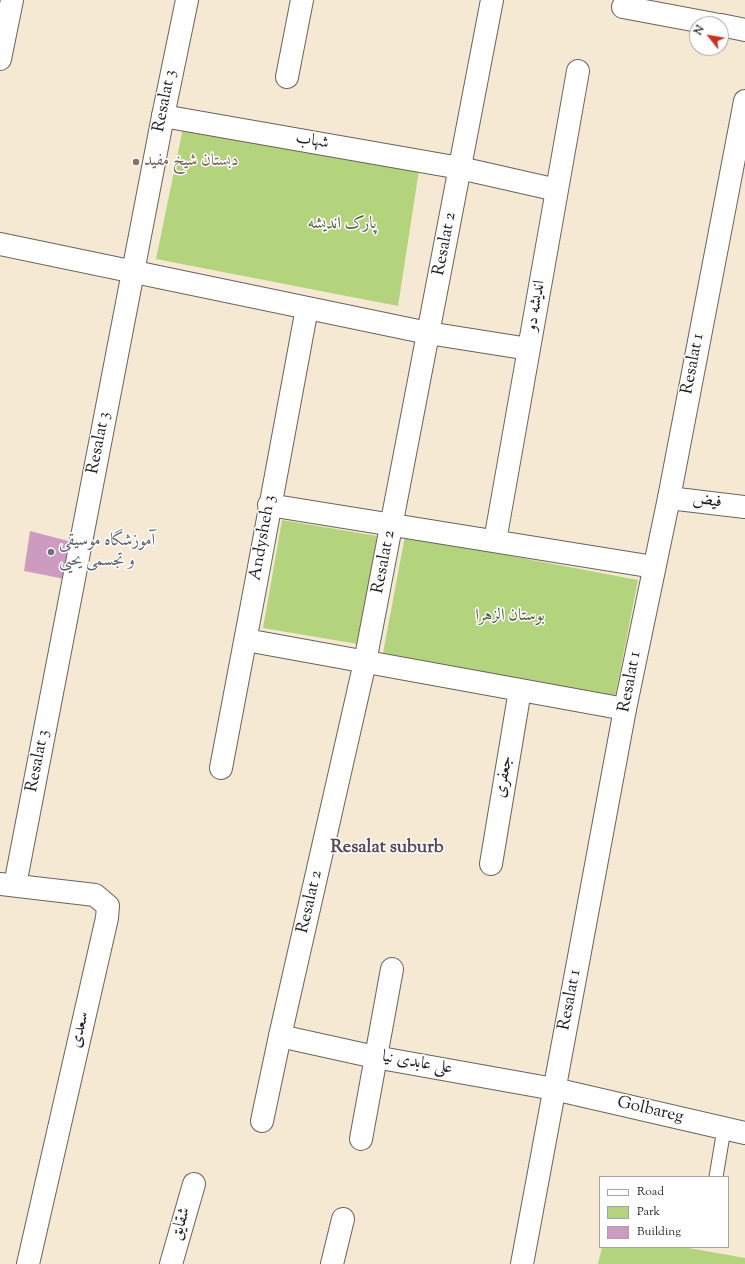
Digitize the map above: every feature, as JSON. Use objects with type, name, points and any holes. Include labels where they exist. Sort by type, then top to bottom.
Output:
[{"type":"street","points":[[0,59],[12,0]]},
{"type":"street","name":"Resalat 3","points":[[8,885],[187,0]]},
{"type":"street","points":[[287,77],[302,0]]},
{"type":"street","name":"Resalat 2","points":[[262,1121],[280,1036],[366,662],[492,0]]},
{"type":"street","points":[[623,7],[689,19]]},
{"type":"street","points":[[729,27],[745,30]]},
{"type":"street","name":"اندیشه دو","points":[[495,541],[578,71]]},
{"type":"street","name":"Resalat 1","points":[[522,1264],[625,709],[669,498],[745,101]]},
{"type":"street","name":"شهاب","points":[[163,116],[460,168],[557,190]]},
{"type":"street","points":[[0,244],[428,333],[529,349]]},
{"type":"street","name":"Andysheh 3","points":[[220,768],[246,640],[269,505],[307,308]]},
{"type":"street","name":"فیض","points":[[669,498],[745,506]]},
{"type":"street","points":[[269,505],[654,567]]},
{"type":"street","points":[[246,640],[625,709]]},
{"type":"street","name":"جعفری","points":[[491,864],[520,690]]},
{"type":"street","name":"سعدی","points":[[8,885],[95,895],[108,906],[106,926],[28,1264]]},
{"type":"street","points":[[361,1139],[392,969]]},
{"type":"street","name":"علی عابدی نیا","points":[[280,1036],[375,1057],[554,1089]]},
{"type":"street","name":"Golbareg","points":[[554,1089],[735,1131]]},
{"type":"street","name":"شقایق","points":[[171,1264],[194,1184]]},
{"type":"street","points":[[332,1264],[343,1219]]},
{"type":"lane","points":[[716,1176],[735,1131]]},
{"type":"green space","name":"پارک اندیشه","points":[[183,128],[419,170],[398,306],[156,259]]},
{"type":"green space","points":[[282,520],[377,536],[358,644],[263,628]]},
{"type":"green space","name":"بوستان الزهرا","points":[[405,536],[638,580],[615,697],[383,653]]},
{"type":"green space","points":[[602,1248],[689,1248],[745,1258],[745,1264],[598,1264]]},
{"type":"building","name":"آموزشگاه موسیقی و تجسمی یحیی","points":[[30,531],[76,543],[70,580],[24,571]]},
{"type":"place","name":"دبستان شیخ مفید","points":[[136,162]]},
{"type":"place","name":"آموزشگاه موسیقی و تجسمی یحیی","points":[[51,552]]},
{"type":"district","name":"Resalat suburb","points":[[387,849]]}]
